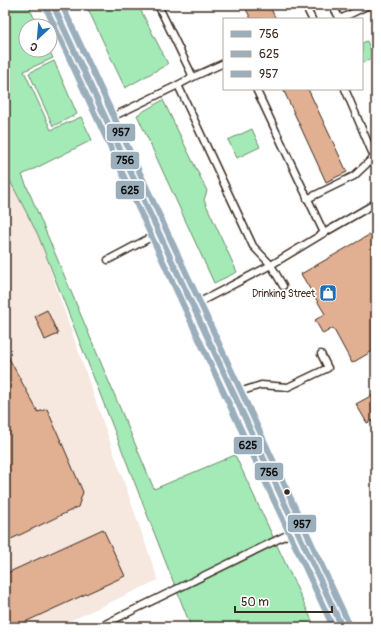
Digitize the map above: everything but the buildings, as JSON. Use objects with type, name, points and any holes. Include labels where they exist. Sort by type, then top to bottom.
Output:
[{"type":"street","points":[[53,5],[193,306],[232,394],[342,627]]},
{"type":"lane","points":[[158,5],[193,77]]},
{"type":"lane","points":[[305,5],[312,18]]},
{"type":"lane","points":[[332,5],[339,18]]},
{"type":"lane","points":[[342,18],[369,5]]},
{"type":"lane","points":[[106,120],[223,63]]},
{"type":"lane","points":[[178,85],[253,246],[271,266],[283,286]]},
{"type":"lane","points":[[256,90],[324,233]]},
{"type":"lane","points":[[307,199],[354,176],[374,157],[345,90]]},
{"type":"lane","points":[[193,306],[271,266],[376,203]]},
{"type":"lane","points":[[108,260],[159,234]]},
{"type":"lane","points":[[232,394],[261,385],[288,387],[328,368],[320,354]]},
{"type":"lane","points":[[99,627],[297,531]]},
{"type":"shaded area","points":[[5,171],[38,235],[158,580],[57,627],[5,627]]},
{"type":"green space","points":[[5,5],[28,5],[34,18],[18,18],[18,58],[53,58],[24,71],[51,130],[81,117],[92,140],[22,175],[154,489],[235,455],[315,627],[191,627],[38,235],[5,171]]},
{"type":"green space","points":[[86,5],[138,5],[168,64],[125,88]]},
{"type":"green space","points":[[367,41],[374,58],[363,63],[363,43]]},
{"type":"green space","points":[[54,61],[77,114],[53,126],[29,73]]},
{"type":"green space","points":[[163,100],[207,191],[204,200],[237,272],[214,283],[137,115]]},
{"type":"green space","points":[[252,129],[260,147],[237,158],[228,140]]},
{"type":"transit line","name":"756","points":[[53,5],[342,627]]},
{"type":"transit line","name":"957","points":[[62,5],[349,624]]},
{"type":"transit line","name":"625","points":[[46,8],[333,627]]},
{"type":"place","name":"Drinking Street","points":[[328,293]]}]
